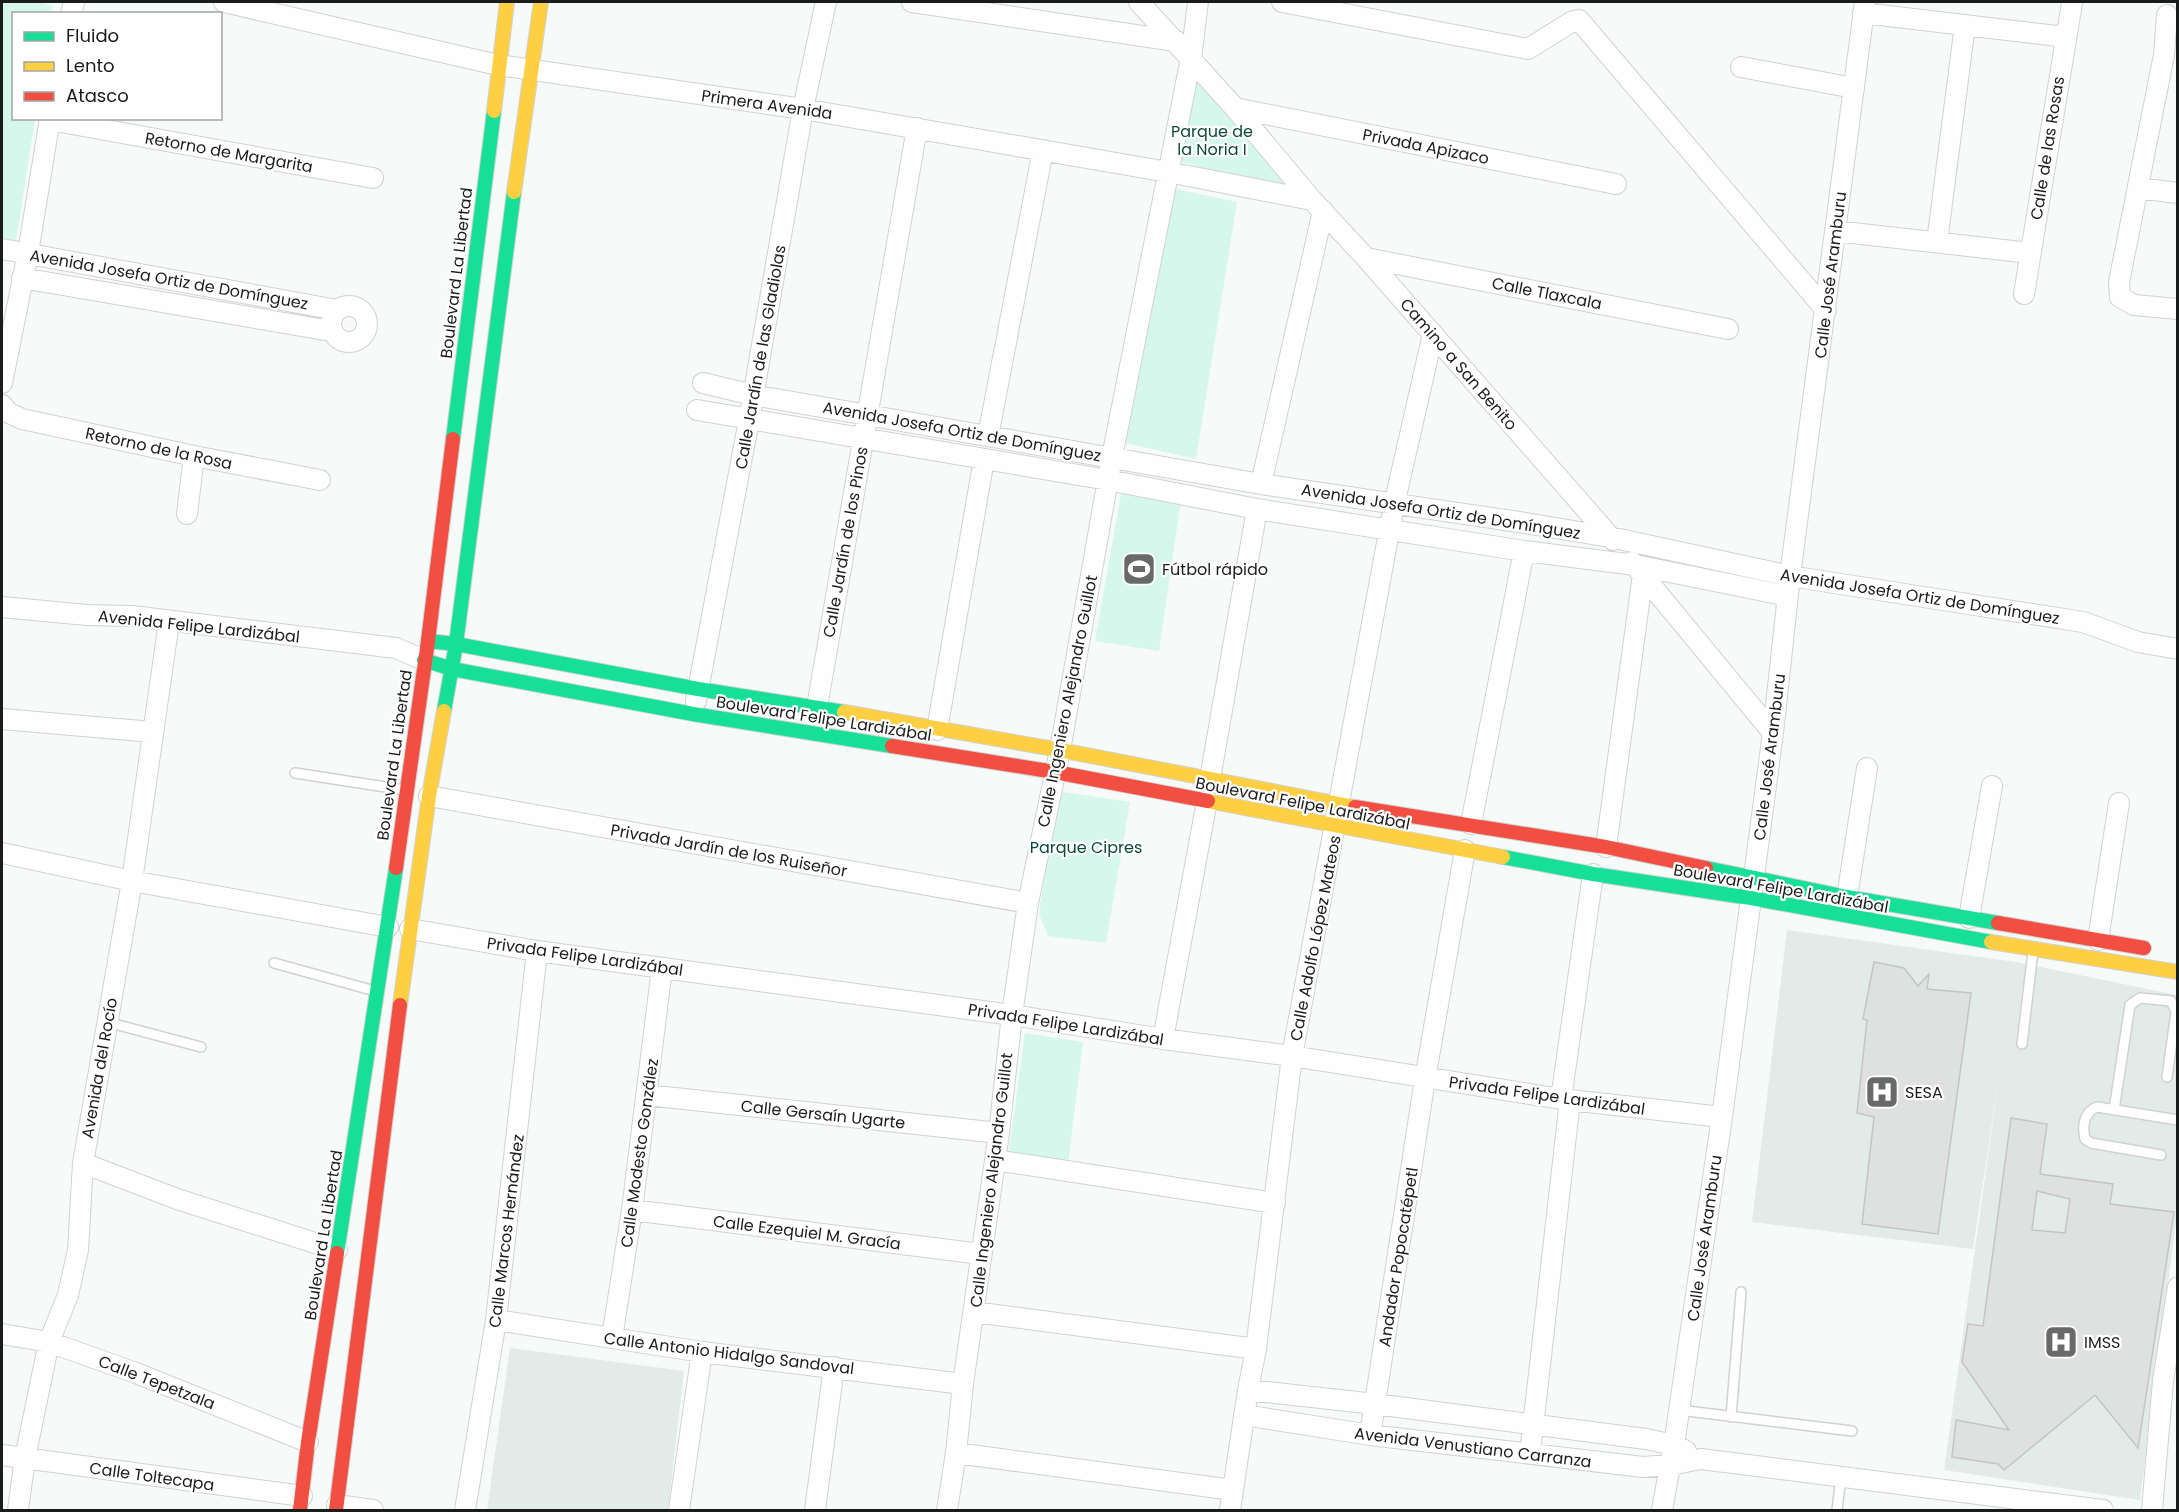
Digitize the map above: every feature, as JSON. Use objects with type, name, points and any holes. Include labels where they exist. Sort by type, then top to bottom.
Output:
[{"type":"main road","name":"Boulevard La Libertad","points":[[301,1503],[337,1250],[388,927],[428,641],[507,2]]},
{"type":"main road","points":[[337,1508],[410,929],[429,796],[456,644],[541,2]]},
{"type":"main road","name":"Boulevard Felipe Lardizábal","points":[[428,641],[456,644],[698,689],[817,707],[1060,750],[1338,804],[1606,847],[1847,897],[2156,950]]},
{"type":"main road","name":"Boulevard Felipe Lardizábal","points":[[424,660],[452,669],[693,714],[1055,772],[1593,874],[1751,898],[1990,942],[2178,972]]},
{"type":"main road","points":[[1990,942],[1993,922]]},
{"type":"street","name":"Primera Avenida","points":[[224,2],[498,66],[803,109],[917,128],[1168,172],[1318,206]]},
{"type":"street","name":"Calle Jardín de las Gladiolas","points":[[693,714],[749,420],[803,109],[826,2]]},
{"type":"street","points":[[912,2],[1176,41]]},
{"type":"street","name":"Camino a San Benito","points":[[1139,2],[1191,58],[1318,206],[1639,570],[1773,733]]},
{"type":"street","name":"Calle Ingeniero Alejandro Guillot","points":[[947,1510],[1028,903],[1060,750],[1112,457],[1191,58],[1198,2]]},
{"type":"street","points":[[1282,2],[1528,49],[1573,21],[1579,20],[1826,310]]},
{"type":"street","name":"Calle de las Rosas","points":[[2024,294],[2072,3]]},
{"type":"street","points":[[1864,8],[1965,25],[2066,37]]},
{"type":"street","name":"Calle José Aramburu","points":[[1662,1510],[1674,1445],[1722,1117],[1773,733],[1790,576],[1864,8]]},
{"type":"street","points":[[2167,15],[2171,56],[2138,188],[2119,282],[2120,297],[2134,305],[2178,309]]},
{"type":"street","points":[[1937,242],[1965,25]]},
{"type":"street","points":[[1741,67],[1854,88]]},
{"type":"street","name":"Privada Apizaco","points":[[1235,108],[1616,184]]},
{"type":"street","points":[[2,383],[28,253],[50,120]]},
{"type":"street","name":"Retorno de Margarita","points":[[55,120],[373,178]]},
{"type":"street","name":"Calle Jardín de los Pinos","points":[[817,707],[917,128]]},
{"type":"street","points":[[988,436],[1043,150]]},
{"type":"street","points":[[2138,188],[2178,193]]},
{"type":"street","points":[[1261,484],[1318,206]]},
{"type":"street","points":[[1835,231],[2030,253]]},
{"type":"street","name":"Avenida Josefa Ortiz de Domínguez","points":[[2,249],[337,310]]},
{"type":"street","name":"Calle Tlaxcala","points":[[1366,258],[1728,328]]},
{"type":"street","name":"Avenida Josefa Ortiz de Domínguez","points":[[22,278],[331,331]]},
{"type":"street","points":[[348,306],[359,309],[366,318],[367,330],[360,339],[350,343],[338,340],[331,331],[331,319],[337,310],[348,306]]},
{"type":"street","name":"Calle Adolfo López Mateos","points":[[1230,1510],[1256,1349],[1292,1056],[1394,505],[1433,334]]},
{"type":"street","name":"Avenida Josefa Ortiz de Domínguez","points":[[703,383],[753,396],[1261,484],[1610,537],[1790,576],[2083,622],[2138,642],[2178,649]]},
{"type":"street","name":"Retorno de la Rosa","points":[[2,405],[22,419],[320,480]]},
{"type":"street","name":"Avenida Josefa Ortiz de Domínguez","points":[[697,410],[1108,480],[1257,508],[1788,596]]},
{"type":"street","points":[[187,514],[194,456]]},
{"type":"street","points":[[937,730],[984,459]]},
{"type":"street","points":[[1210,779],[1257,508]]},
{"type":"street","points":[[1471,824],[1524,551]]},
{"type":"street","points":[[1606,847],[1639,570]]},
{"type":"street","name":"Avenida Felipe Lardizábal","points":[[2,607],[87,615],[132,616],[396,648],[424,660]]},
{"type":"street","name":"Avenida del Rocío","points":[[18,1510],[25,1458],[50,1342],[68,1295],[78,1250],[83,1163],[132,881],[169,622]]},
{"type":"street","name":"Avenida Felipe Lardizábal","points":[[396,648],[428,641]]},
{"type":"street","points":[[2,719],[153,732]]},
{"type":"street","points":[[1847,897],[1867,768]]},
{"type":"street","points":[[1969,918],[1992,786]]},
{"type":"street","name":"Privada Jardín de los Ruiseñor","points":[[429,796],[1028,903]]},
{"type":"street","points":[[1163,1039],[1207,801]]},
{"type":"street","points":[[2098,940],[2119,803]]},
{"type":"street","name":"Andador Popocatépetl","points":[[1370,1436],[1425,1079],[1465,850]]},
{"type":"street","points":[[2,853],[132,881],[388,927]]},
{"type":"street","points":[[1530,1453],[1566,1100],[1593,874]]},
{"type":"street","name":"Privada Felipe Lardizábal","points":[[410,929],[537,951],[1012,1015],[1163,1039],[1292,1056],[1566,1100],[1722,1117]]},
{"type":"street","name":"Calle Marcos Hernández","points":[[465,1510],[496,1320],[537,951]]},
{"type":"street","name":"Calle Modesto González","points":[[612,1338],[632,1210],[662,968]]},
{"type":"street","name":"Calle Gersaín Ugarte","points":[[647,1095],[999,1133]]},
{"type":"street","points":[[995,1160],[1275,1203]]},
{"type":"street","points":[[83,1163],[177,1199],[337,1250]]},
{"type":"street","name":"Calle Ezequiel M. Gracía","points":[[632,1210],[981,1254]]},
{"type":"street","points":[[2152,1510],[2170,1382],[2178,1287]]},
{"type":"street","points":[[974,1312],[1256,1349]]},
{"type":"street","name":"Calle Antonio Hidalgo Sandoval","points":[[496,1320],[702,1352],[963,1384]]},
{"type":"street","name":"Calle Tepetzala","points":[[2,1334],[50,1342],[136,1373],[308,1442]]},
{"type":"street","points":[[679,1510],[702,1352]]},
{"type":"street","points":[[815,1510],[834,1367]]},
{"type":"street","name":"Avenida Venustiano Carranza","points":[[1248,1390],[1646,1439],[1674,1445],[1701,1459]]},
{"type":"street","name":"Avenida Venustiano Carranza","points":[[1244,1415],[1370,1436],[1643,1467],[1670,1466],[1701,1459],[2103,1510]]},
{"type":"street","points":[[956,1453],[1233,1491]]},
{"type":"street","name":"Calle Toltecapa","points":[[2,1455],[301,1503]]},
{"type":"street","points":[[337,1508],[373,1510]]},
{"type":"lane","points":[[295,773],[406,790]]},
{"type":"lane","points":[[2022,1044],[2033,949]]},
{"type":"lane","points":[[274,963],[378,991]]},
{"type":"lane","points":[[2114,1110],[2130,1005],[2140,998],[2171,1001],[2176,1012],[2167,1077]]},
{"type":"lane","points":[[107,1022],[201,1047]]},
{"type":"lane","points":[[2162,1155],[2091,1143],[2085,1138],[2083,1132],[2086,1116],[2090,1110],[2097,1107],[2178,1120]]},
{"type":"lane","points":[[1731,1417],[1741,1292]]},
{"type":"lane","points":[[1679,1410],[1852,1431]]},
{"type":"lane","points":[[1837,1510],[1841,1477]]},
{"type":"shaded area","points":[[1787,930],[2016,962],[2177,995],[2177,1214],[2140,1500],[1944,1470],[2000,1070],[1973,1249],[1752,1222]]},
{"type":"shaded area","points":[[510,1348],[684,1371],[668,1510],[487,1510]]},
{"type":"green space","points":[[2,2],[36,2],[52,5],[51,12],[12,12],[12,120],[35,120],[16,241],[2,238]]},
{"type":"green space","name":"Parque de la Noria I","points":[[1193,75],[1295,192],[1179,161]]},
{"type":"green space","points":[[1171,188],[1237,202],[1196,459],[1126,443]]},
{"type":"green space","name":"Fútbol rápido","points":[[1122,488],[1181,500],[1159,651],[1095,641]]},
{"type":"green space","name":"Parque Cipres","points":[[1057,791],[1130,802],[1106,943],[1048,936],[1039,914]]},
{"type":"green space","points":[[1025,1033],[1083,1042],[1068,1164],[1008,1157]]},
{"type":"building","points":[[1874,962],[1904,968],[1918,986],[1929,974],[1927,989],[1971,993],[1938,1234],[1862,1224],[1874,1117],[1857,1113],[1867,1020],[1863,1019]]},
{"type":"building","points":[[2011,1118],[2047,1124],[2040,1174],[2113,1184],[2110,1204],[2174,1212],[2138,1448],[2095,1395],[2004,1470],[1998,1464],[1952,1457],[1956,1420],[2009,1430],[1962,1362],[1968,1324],[1983,1326]],"holes":[[[2037,1191],[2070,1199],[2065,1233],[2032,1230]]]},
{"type":"traffic: fast","points":[[453,439],[494,111]]},
{"type":"traffic: fast","points":[[444,711],[456,644],[514,192]]},
{"type":"traffic: fast","points":[[428,641],[456,644],[698,689],[844,712]]},
{"type":"traffic: fast","points":[[424,660],[452,669],[693,714],[892,746]]},
{"type":"traffic: fast","points":[[1503,857],[1593,874],[1751,898],[1991,942]]},
{"type":"traffic: fast","points":[[337,1253],[396,868]]},
{"type":"traffic: fast","points":[[1706,868],[1847,897],[1998,923]]},
{"type":"traffic: slow","points":[[494,111],[507,2]]},
{"type":"traffic: slow","points":[[514,192],[541,2]]},
{"type":"traffic: slow","points":[[400,1005],[429,796],[444,711]]},
{"type":"traffic: slow","points":[[844,712],[1060,750],[1355,807]]},
{"type":"traffic: slow","points":[[1208,801],[1503,857]]},
{"type":"traffic: slow","points":[[1991,942],[2178,972]]},
{"type":"traffic: jam","points":[[396,868],[428,641],[453,439]]},
{"type":"traffic: jam","points":[[892,746],[1055,772],[1208,801]]},
{"type":"traffic: jam","points":[[1355,807],[1606,847],[1706,868]]},
{"type":"traffic: jam","points":[[1998,923],[2144,948]]},
{"type":"traffic: jam","points":[[336,1510],[400,1005]]},
{"type":"traffic: jam","points":[[300,1510],[337,1253]]},
{"type":"place","name":"Fútbol rápido","points":[[1139,569]]},
{"type":"place","name":"SESA","points":[[1882,1092]]},
{"type":"place","name":"IMSS","points":[[2061,1342]]}]
